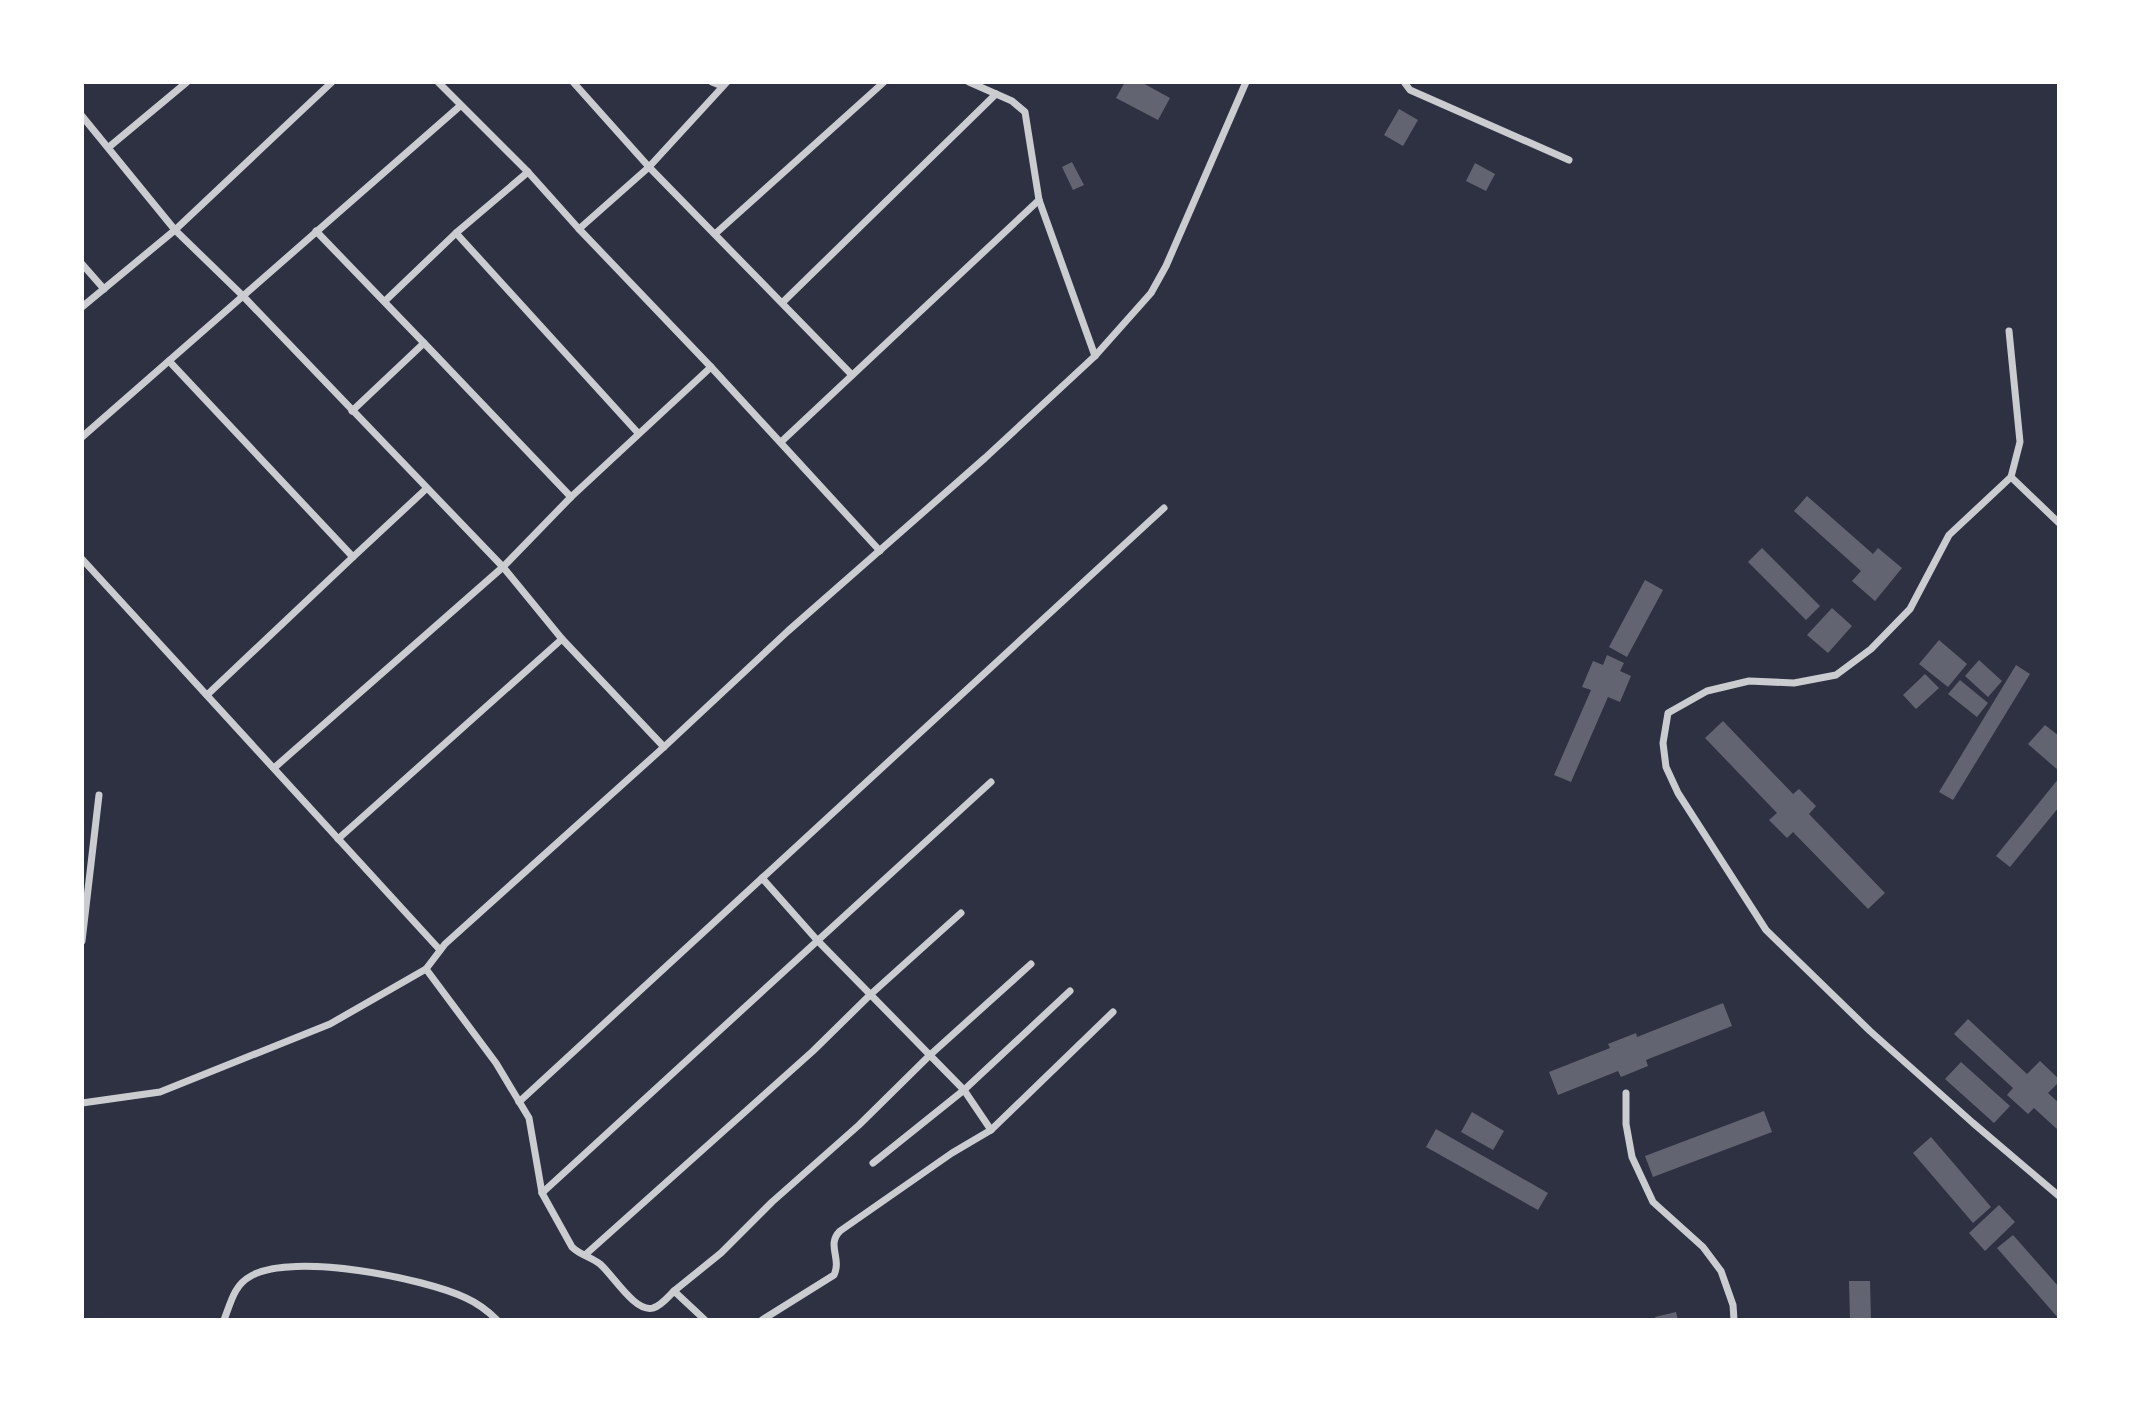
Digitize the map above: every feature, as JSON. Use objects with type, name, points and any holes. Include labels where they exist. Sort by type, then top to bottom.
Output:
[{"type":"street","points":[[109,147],[187,82]]},
{"type":"street","points":[[82,307],[175,230],[332,82]]},
{"type":"street","points":[[438,82],[528,172],[880,551]]},
{"type":"street","points":[[573,82],[649,167],[852,374]]},
{"type":"street","points":[[712,82],[724,84]]},
{"type":"street","points":[[715,234],[884,82]]},
{"type":"street","points":[[969,82],[1012,101],[1025,112],[1039,200],[1095,356]]},
{"type":"street","points":[[82,1103],[160,1091],[251,1057],[330,1024],[426,969],[440,950],[788,631],[985,458],[1095,356],[1151,293],[1166,266],[1247,82]]},
{"type":"street","points":[[1397,82],[1569,160]]},
{"type":"street","points":[[579,229],[649,167],[724,84]]},
{"type":"street","points":[[783,302],[996,94]]},
{"type":"street","points":[[82,437],[460,106]]},
{"type":"street","points":[[82,116],[175,230],[242,295],[503,568],[562,639],[664,747]]},
{"type":"street","points":[[385,301],[456,233],[528,172]]},
{"type":"street","points":[[781,442],[1039,200]]},
{"type":"street","points":[[316,231],[571,497]]},
{"type":"street","points":[[456,233],[638,433]]},
{"type":"street","points":[[82,264],[104,289]]},
{"type":"street","points":[[2009,331],[2020,442],[2011,477],[1949,535],[1910,609],[1871,649],[1836,675],[1794,683],[1749,681],[1707,691],[1668,713],[1663,743],[1666,767],[1678,793],[1766,930],[1870,1031],[2059,1196]]},
{"type":"street","points":[[352,411],[424,343]]},
{"type":"street","points":[[169,361],[354,557]]},
{"type":"street","points":[[274,768],[503,568],[571,497],[711,367]]},
{"type":"street","points":[[2011,477],[2059,523]]},
{"type":"street","points":[[207,695],[426,489]]},
{"type":"street","points":[[519,1102],[1164,508]]},
{"type":"street","points":[[82,559],[440,950]]},
{"type":"street","points":[[338,839],[562,639]]},
{"type":"street","points":[[542,1193],[991,782]]},
{"type":"street","points":[[82,941],[99,795]]},
{"type":"street","points":[[762,878],[817,940],[964,1090],[991,1130]]},
{"type":"street","points":[[585,1255],[813,1051],[871,994],[961,913]]},
{"type":"street","points":[[426,969],[496,1063],[529,1118],[542,1193],[572,1247],[600,1265],[637,1305],[656,1308],[721,1253],[930,1055],[1031,964]]},
{"type":"street","points":[[873,1163],[964,1090],[1070,991]]},
{"type":"street","points":[[762,1320],[834,1275],[838,1259],[833,1245],[836,1235],[941,1160],[991,1130],[1113,1012]]},
{"type":"street","points":[[1626,1093],[1626,1124],[1632,1157],[1653,1202],[1703,1247],[1721,1271],[1733,1305],[1734,1320]]},
{"type":"street","points":[[224,1320],[236,1287],[252,1275],[269,1269],[292,1266],[357,1271],[426,1283],[468,1298],[497,1320]]},
{"type":"street","points":[[674,1291],[705,1320]]},
{"type":"building","points":[[1125,82],[1141,82],[1170,98],[1158,120],[1116,98]]},
{"type":"building","points":[[1399,109],[1418,120],[1403,146],[1384,135]]},
{"type":"building","points":[[1072,162],[1084,185],[1073,190],[1062,167]]},
{"type":"building","points":[[1475,163],[1495,174],[1486,191],[1466,181]]},
{"type":"building","points":[[1807,496],[1873,554],[1878,548],[1902,568],[1875,601],[1852,581],[1861,571],[1794,511]]},
{"type":"building","points":[[1762,548],[1820,606],[1806,620],[1748,562]]},
{"type":"building","points":[[1645,580],[1663,590],[1627,657],[1609,647]]},
{"type":"building","points":[[1832,608],[1852,626],[1828,653],[1807,635]]},
{"type":"building","points":[[1939,640],[1967,664],[1948,687],[1919,664]]},
{"type":"building","points":[[1607,655],[1624,663],[1620,671],[1631,676],[1620,702],[1608,697],[1571,782],[1554,775],[1591,690],[1582,687],[1593,661],[1603,665]]},
{"type":"building","points":[[1979,660],[2002,681],[1988,697],[1965,676]]},
{"type":"building","points":[[2016,665],[2030,674],[1953,800],[1939,792]]},
{"type":"building","points":[[1925,674],[1939,688],[1916,709],[1903,695]]},
{"type":"building","points":[[1960,680],[1988,703],[1977,717],[1948,694]]},
{"type":"building","points":[[1723,721],[1793,794],[1799,789],[1816,806],[1809,814],[1885,893],[1868,909],[1793,832],[1787,838],[1769,820],[1777,813],[1705,738]]},
{"type":"building","points":[[2045,725],[2059,736],[2059,771],[2028,744]]},
{"type":"building","points":[[2059,778],[2059,807],[2010,867],[1996,856]]},
{"type":"building","points":[[1723,1003],[1732,1026],[1646,1060],[1648,1066],[1621,1077],[1618,1071],[1558,1095],[1549,1072],[1610,1048],[1608,1044],[1636,1033],[1637,1037]]},
{"type":"building","points":[[1968,1019],[2027,1074],[2040,1061],[2059,1079],[2048,1093],[2059,1103],[2059,1131],[2034,1108],[2028,1114],[2007,1095],[2013,1088],[1954,1034]]},
{"type":"building","points":[[1961,1062],[2010,1106],[1994,1123],[1945,1079]]},
{"type":"building","points":[[1764,1111],[1772,1132],[1653,1177],[1645,1156]]},
{"type":"building","points":[[1472,1112],[1504,1131],[1493,1150],[1461,1132]]},
{"type":"building","points":[[1436,1129],[1548,1193],[1538,1210],[1426,1147]]},
{"type":"building","points":[[1931,1137],[1991,1207],[1973,1223],[1913,1153]]},
{"type":"building","points":[[1999,1205],[2015,1222],[1985,1251],[1969,1233]]},
{"type":"building","points":[[2013,1235],[2059,1287],[2059,1319],[1997,1248]]},
{"type":"building","points":[[1849,1281],[1870,1281],[1871,1320],[1850,1320]]},
{"type":"building","points":[[1676,1312],[1678,1320],[1656,1320],[1655,1317]]}]
